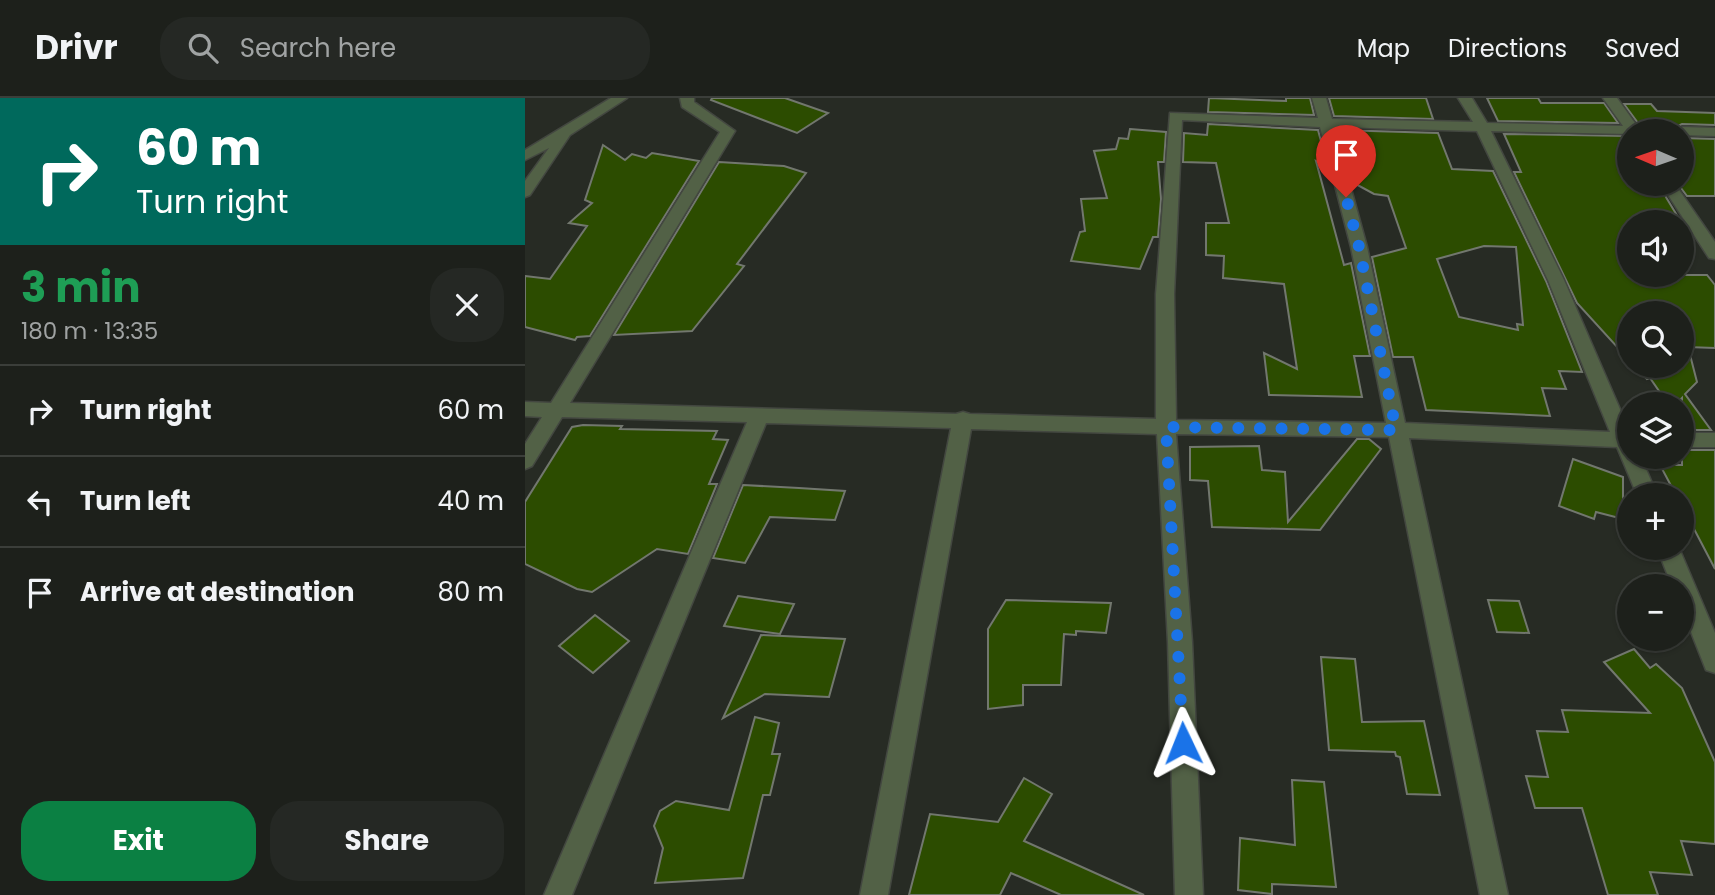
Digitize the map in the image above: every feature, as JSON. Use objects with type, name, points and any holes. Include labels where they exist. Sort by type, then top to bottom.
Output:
[{"type":"street","points":[[525,156],[620,98]]},
{"type":"street","points":[[525,461],[729,131],[687,104],[687,98]]},
{"type":"street","points":[[1182,98],[1188,117]]},
{"type":"street","points":[[1319,98],[1359,247],[1494,895]]},
{"type":"street","points":[[1465,98],[1482,126],[1556,280],[1617,421]]},
{"type":"street","points":[[1610,98],[1625,119]]},
{"type":"street","points":[[1189,895],[1179,642],[1166,427],[1165,294],[1175,116],[1617,130]]},
{"type":"street","points":[[1694,131],[1715,132]]},
{"type":"street","points":[[525,192],[568,132]]},
{"type":"street","points":[[1676,196],[1715,254]]},
{"type":"street","points":[[525,409],[963,419],[1166,427],[1396,430],[1617,446]]},
{"type":"street","points":[[558,895],[760,415]]},
{"type":"street","points":[[874,895],[963,419]]},
{"type":"street","points":[[1694,440],[1715,440]]},
{"type":"street","points":[[1673,560],[1715,662]]},
{"type":"building","points":[[785,98],[828,113],[797,133],[711,100]]},
{"type":"building","points":[[1209,98],[1286,101],[1286,98],[1310,98],[1314,115],[1208,112]]},
{"type":"building","points":[[1329,98],[1426,98],[1433,119],[1334,116]]},
{"type":"building","points":[[1487,98],[1538,98],[1541,103],[1604,103],[1617,123],[1498,121]]},
{"type":"building","points":[[1624,104],[1651,104],[1657,111],[1715,113],[1715,125],[1694,124],[1694,119],[1635,119]]},
{"type":"building","points":[[1208,124],[1318,130],[1328,168],[1316,161],[1344,265],[1351,263],[1370,356],[1354,356],[1362,397],[1269,395],[1264,353],[1297,369],[1284,284],[1223,278],[1224,256],[1206,255],[1206,223],[1229,223],[1216,163],[1183,162],[1184,133],[1207,135]]},
{"type":"building","points":[[1130,129],[1166,132],[1164,162],[1158,162],[1161,199],[1158,237],[1153,237],[1140,269],[1071,261],[1080,232],[1085,231],[1081,199],[1107,198],[1094,151],[1116,149],[1119,138],[1128,139]]},
{"type":"building","points":[[1337,130],[1438,133],[1452,169],[1493,171],[1546,281],[1582,372],[1559,371],[1566,389],[1542,388],[1550,416],[1426,410],[1413,357],[1393,357],[1372,257],[1406,248],[1388,196],[1374,194],[1352,182]],"holes":[[[1484,246],[1516,247],[1523,325],[1517,324],[1518,330],[1459,317],[1437,259]]]},
{"type":"building","points":[[1504,134],[1617,136],[1617,196],[1665,196],[1674,210],[1617,210],[1617,287],[1694,287],[1694,275],[1707,275],[1715,285],[1715,348],[1694,347],[1694,301],[1617,301],[1617,347],[1577,303],[1514,172],[1521,172]]},
{"type":"building","points":[[1694,138],[1715,139],[1715,196],[1694,196]]},
{"type":"building","points":[[603,145],[625,160],[632,154],[646,158],[652,153],[699,161],[590,336],[577,337],[575,340],[525,327],[525,276],[550,279],[587,226],[569,223],[592,203],[585,200]]},
{"type":"building","points":[[719,162],[784,166],[806,173],[737,264],[744,266],[692,331],[614,335]]},
{"type":"building","points":[[1694,370],[1697,382],[1687,392],[1660,392],[1650,378],[1694,378]]},
{"type":"building","points":[[1694,406],[1711,430],[1694,430]]},
{"type":"building","points":[[622,426],[620,429],[717,431],[713,439],[728,440],[709,484],[717,484],[688,554],[657,549],[592,592],[577,589],[525,564],[525,502],[572,427]]},
{"type":"building","points":[[1357,439],[1369,439],[1381,449],[1320,530],[1212,527],[1208,481],[1190,480],[1190,447],[1259,446],[1262,470],[1285,472],[1288,522]]},
{"type":"building","points":[[1694,450],[1715,450],[1715,569],[1694,529],[1694,483],[1670,483],[1662,469],[1694,469]]},
{"type":"building","points":[[1573,459],[1623,477],[1623,483],[1617,483],[1617,517],[1596,512],[1594,519],[1559,506]]},
{"type":"building","points":[[743,485],[845,491],[835,520],[770,517],[745,563],[713,558]]},
{"type":"building","points":[[738,596],[794,604],[780,634],[724,626]]},
{"type":"building","points":[[1006,600],[1111,603],[1106,633],[1076,631],[1076,635],[1064,634],[1061,685],[1023,685],[1023,705],[988,709],[988,629]]},
{"type":"building","points":[[1488,600],[1519,601],[1529,633],[1497,632]]},
{"type":"building","points":[[595,615],[629,641],[593,673],[559,646]]},
{"type":"building","points":[[761,635],[845,639],[829,697],[765,694],[723,718]]},
{"type":"building","points":[[1636,651],[1650,668],[1656,664],[1682,688],[1715,762],[1715,844],[1681,841],[1692,875],[1650,872],[1658,895],[1608,895],[1582,808],[1535,808],[1526,776],[1548,777],[1537,731],[1568,732],[1562,710],[1650,713],[1604,662]]},
{"type":"building","points":[[1321,657],[1355,659],[1362,722],[1424,721],[1440,795],[1407,794],[1400,757],[1396,756],[1395,752],[1329,750]]},
{"type":"building","points":[[755,717],[779,723],[772,754],[780,754],[770,795],[763,795],[743,878],[655,883],[663,848],[654,826],[660,811],[676,801],[729,810]]},
{"type":"building","points":[[1024,778],[1052,794],[1024,841],[1144,895],[1061,895],[1011,873],[1000,895],[909,895],[930,814],[998,822]]},
{"type":"building","points":[[1292,780],[1324,782],[1336,887],[1272,884],[1272,894],[1238,890],[1240,838],[1295,845]]},
{"type":"route","points":[[1183,743],[1166,427],[1396,430],[1359,247],[1346,197]]}]
